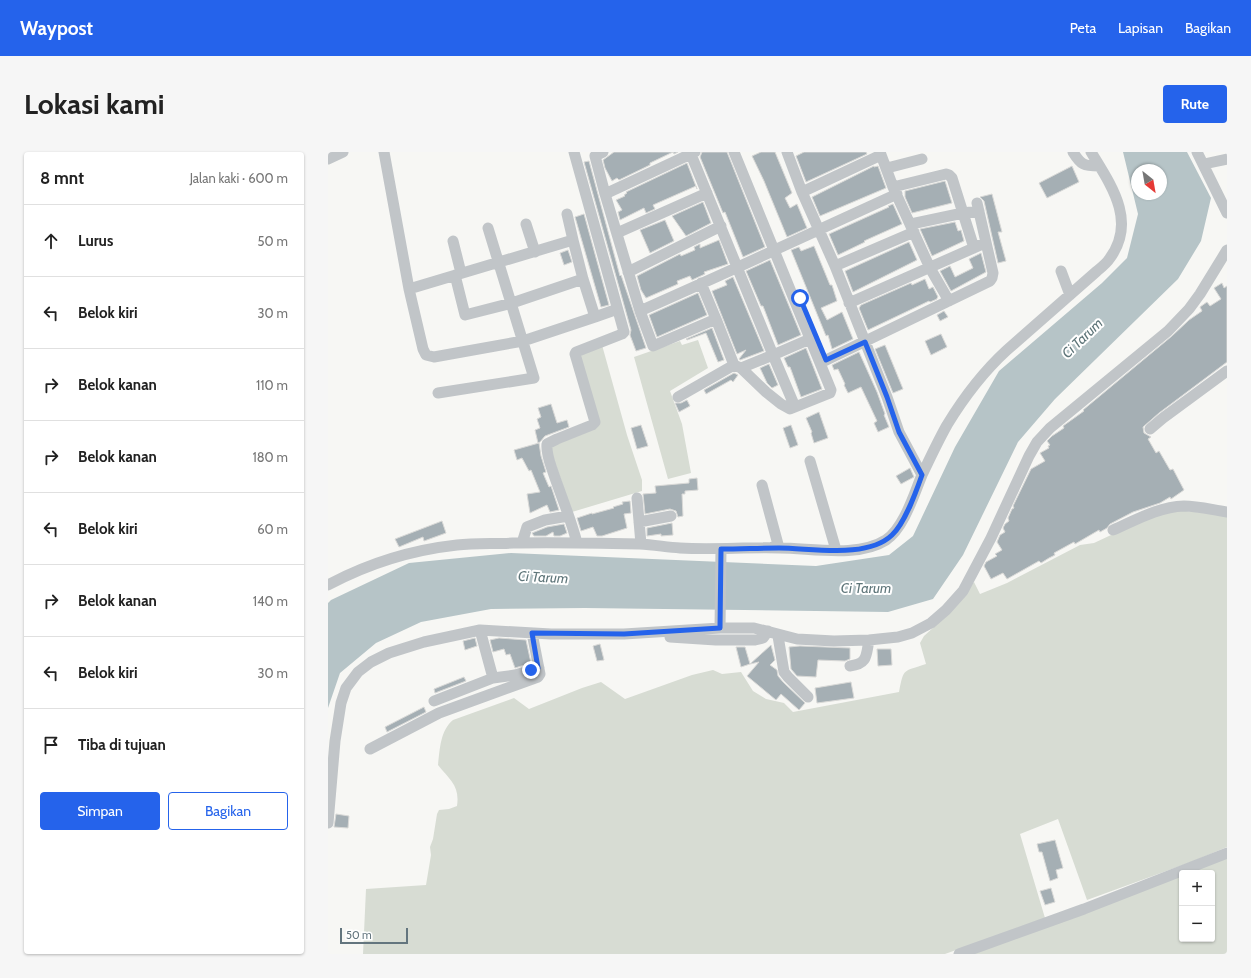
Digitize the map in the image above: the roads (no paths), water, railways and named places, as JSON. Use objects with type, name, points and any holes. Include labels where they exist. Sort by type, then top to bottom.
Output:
[{"type":"street","points":[[328,159],[343,152]]},
{"type":"street","points":[[384,152],[409,289],[423,349],[426,355],[434,357],[523,341],[612,311]]},
{"type":"street","points":[[701,283],[738,366],[781,404],[790,409],[831,392],[823,361],[736,152]]},
{"type":"street","points":[[1073,152],[1083,164],[1087,166],[1099,166]]},
{"type":"street","points":[[328,585],[365,568],[421,551],[458,545],[547,542],[641,544],[721,551],[779,548],[848,550],[879,544],[890,537],[900,524],[947,425],[977,381],[993,362],[1109,259],[1120,240],[1122,216],[1117,199],[1091,152]]},
{"type":"street","points":[[1197,152],[1227,213]]},
{"type":"street","points":[[605,194],[692,153],[795,407]]},
{"type":"street","points":[[790,153],[802,192],[835,266],[887,397],[899,432],[922,475]]},
{"type":"street","points":[[577,543],[547,452],[547,444],[557,438],[592,425],[596,422],[575,354],[576,352],[624,332],[576,157],[599,154],[605,194],[640,311],[653,346],[716,319]]},
{"type":"street","points":[[802,192],[881,154],[895,191],[930,268],[949,301]]},
{"type":"street","points":[[887,168],[922,159]]},
{"type":"street","points":[[1204,164],[1227,159]]},
{"type":"street","points":[[640,311],[818,230],[895,191],[946,174],[952,178],[974,248]]},
{"type":"street","points":[[617,233],[707,193]]},
{"type":"street","points":[[823,361],[990,282],[993,274],[985,244],[978,207],[912,228],[835,266]]},
{"type":"street","points":[[567,214],[583,279],[595,317]]},
{"type":"street","points":[[526,224],[535,252]]},
{"type":"street","points":[[628,272],[721,226]]},
{"type":"street","points":[[438,393],[534,378],[488,228]]},
{"type":"street","points":[[409,289],[573,240]]},
{"type":"street","points":[[453,241],[465,315],[512,303],[583,279]]},
{"type":"street","points":[[849,303],[985,244]]},
{"type":"street","points":[[328,823],[335,741],[341,703],[346,688],[358,672],[371,662],[389,652],[424,642],[480,630],[532,633],[624,634],[720,625],[754,628],[768,631],[778,636],[797,639],[869,640],[898,637],[912,633],[931,623],[964,591],[1037,442],[1050,428],[1168,331],[1189,309],[1227,250]]},
{"type":"street","points":[[1060,271],[1070,295]]},
{"type":"street","points":[[797,299],[810,339],[836,385]]},
{"type":"street","points":[[678,397],[738,366],[773,355],[810,339]]},
{"type":"street","points":[[1150,429],[1227,371]]},
{"type":"street","points":[[810,461],[836,550]]},
{"type":"street","points":[[762,485],[779,548]]},
{"type":"street","points":[[637,498],[641,544]]},
{"type":"street","points":[[1113,530],[1165,508],[1185,506],[1227,512]]},
{"type":"street","points":[[522,543],[527,527],[545,520],[568,516]]},
{"type":"street","points":[[639,522],[671,516]]},
{"type":"street","points":[[664,546],[682,543],[708,542],[755,544],[779,548]]},
{"type":"street","points":[[720,625],[721,551]]},
{"type":"street","points":[[480,630],[492,678]]},
{"type":"street","points":[[654,632],[667,636],[689,638],[755,640],[763,638],[768,631]]},
{"type":"street","points":[[370,749],[439,713],[538,677],[540,674],[532,633]]},
{"type":"street","points":[[778,636],[784,672],[808,697]]},
{"type":"street","points":[[850,666],[862,663],[866,658],[869,640]]},
{"type":"street","points":[[434,701],[492,678],[515,675],[538,668]]},
{"type":"street","points":[[959,954],[1084,909],[1227,853]]},
{"type":"water","name":"Ci Tarum","points":[[1123,152],[1187,152],[1211,198],[1201,241],[1178,279],[1055,399],[1018,442],[963,555],[933,599],[888,612],[585,608],[491,609],[421,622],[376,643],[340,673],[328,708],[328,603],[331,600],[409,563],[511,553],[816,566],[889,555],[913,536],[955,447],[999,371],[1102,283],[1127,258],[1138,214],[1135,200],[1167,200],[1167,164],[1131,164],[1131,185]]}]
